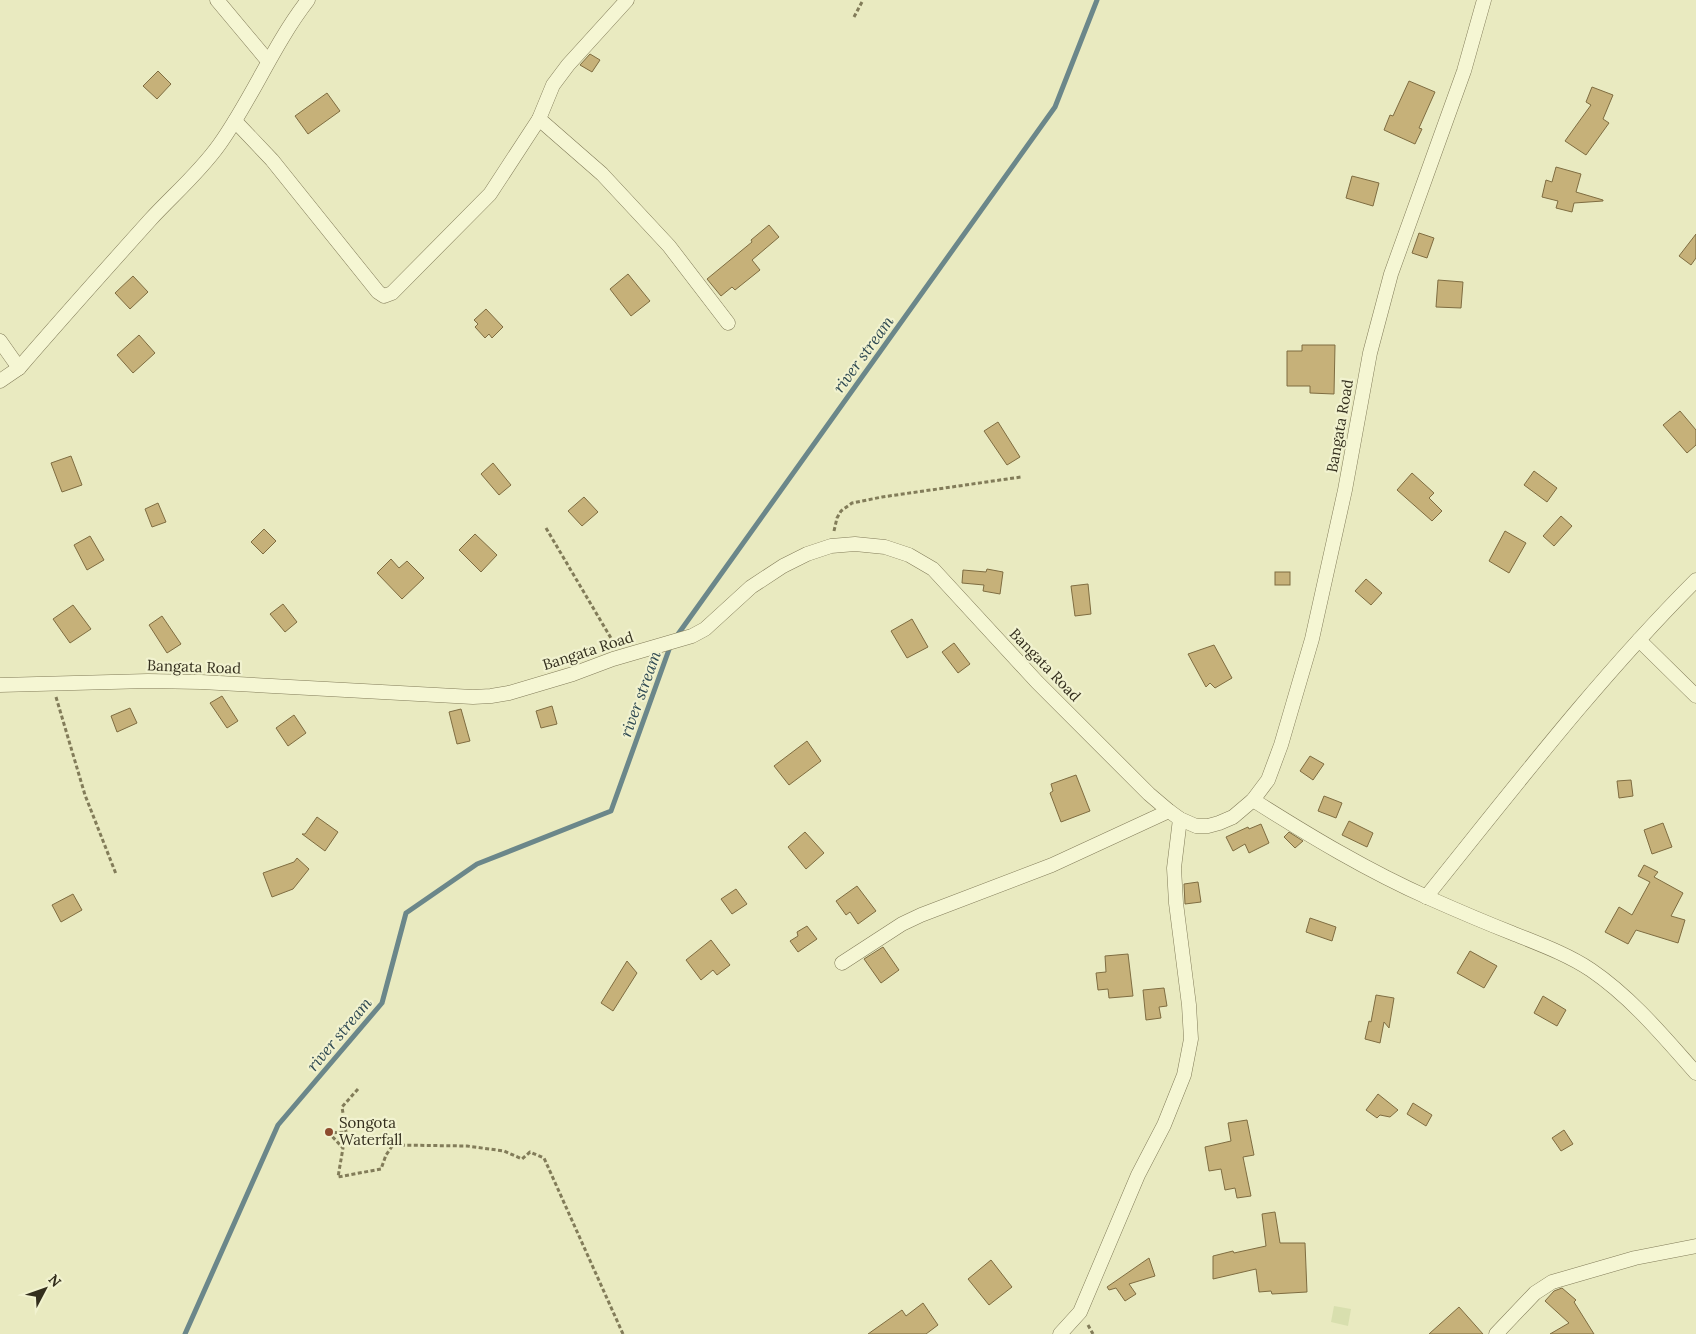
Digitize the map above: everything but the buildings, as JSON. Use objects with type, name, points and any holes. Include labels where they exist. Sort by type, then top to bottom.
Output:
[{"type":"street","points":[[217,0],[268,61]]},
{"type":"street","points":[[0,381],[19,368],[136,236],[199,171],[219,146],[235,121],[268,61],[308,0]]},
{"type":"street","points":[[235,121],[272,160],[378,292],[384,296],[392,293],[490,194],[539,119],[553,85],[568,65],[627,0]]},
{"type":"street","name":"Bangata Road","points":[[0,685],[148,681],[445,696],[491,696],[509,693],[546,682],[622,656],[699,633],[751,587],[783,566],[806,554],[831,546],[855,544],[885,547],[910,555],[933,570],[1036,682],[1149,794],[1175,815],[1196,826],[1208,826],[1233,817],[1254,800],[1268,780],[1281,745],[1312,640],[1345,490],[1370,353],[1391,274],[1464,71],[1484,0]]},
{"type":"street","points":[[539,119],[602,174],[662,238],[728,323]]},
{"type":"street","points":[[0,342],[19,368]]},
{"type":"street","points":[[1426,897],[1566,725],[1639,640],[1696,580]]},
{"type":"street","points":[[1639,640],[1696,696]]},
{"type":"street","points":[[1254,800],[1300,830],[1426,897],[1556,951],[1590,969],[1614,987],[1644,1016],[1696,1073]]},
{"type":"street","points":[[842,963],[902,924],[921,915],[1175,815],[1174,868],[1176,903],[1189,1005],[1191,1039],[1184,1075],[1164,1125],[1138,1175],[1080,1312],[1060,1334]]},
{"type":"street","points":[[1496,1334],[1535,1293],[1552,1282],[1635,1258],[1696,1246]]},
{"type":"path","points":[[854,17],[863,0]]},
{"type":"path","points":[[831,546],[836,518],[841,511],[852,503],[1021,477]]},
{"type":"path","points":[[546,528],[622,656]]},
{"type":"path","points":[[52,685],[85,795],[116,874]]},
{"type":"path","points":[[358,1089],[342,1107],[346,1132],[329,1133],[342,1148],[338,1177],[381,1169],[386,1155],[393,1145],[466,1146],[504,1151],[522,1159],[530,1152],[544,1158],[623,1334]]},
{"type":"green space","points":[[1334,1306],[1351,1309],[1348,1326],[1331,1322]]},
{"type":"waterway","name":"river stream","points":[[676,637],[1055,107],[1097,0]]},
{"type":"waterway","name":"river stream","points":[[185,1334],[278,1125],[382,1003],[406,913],[477,864],[611,811],[671,644]]},
{"type":"place","name":"Songota Waterfall","points":[[329,1132]]}]
